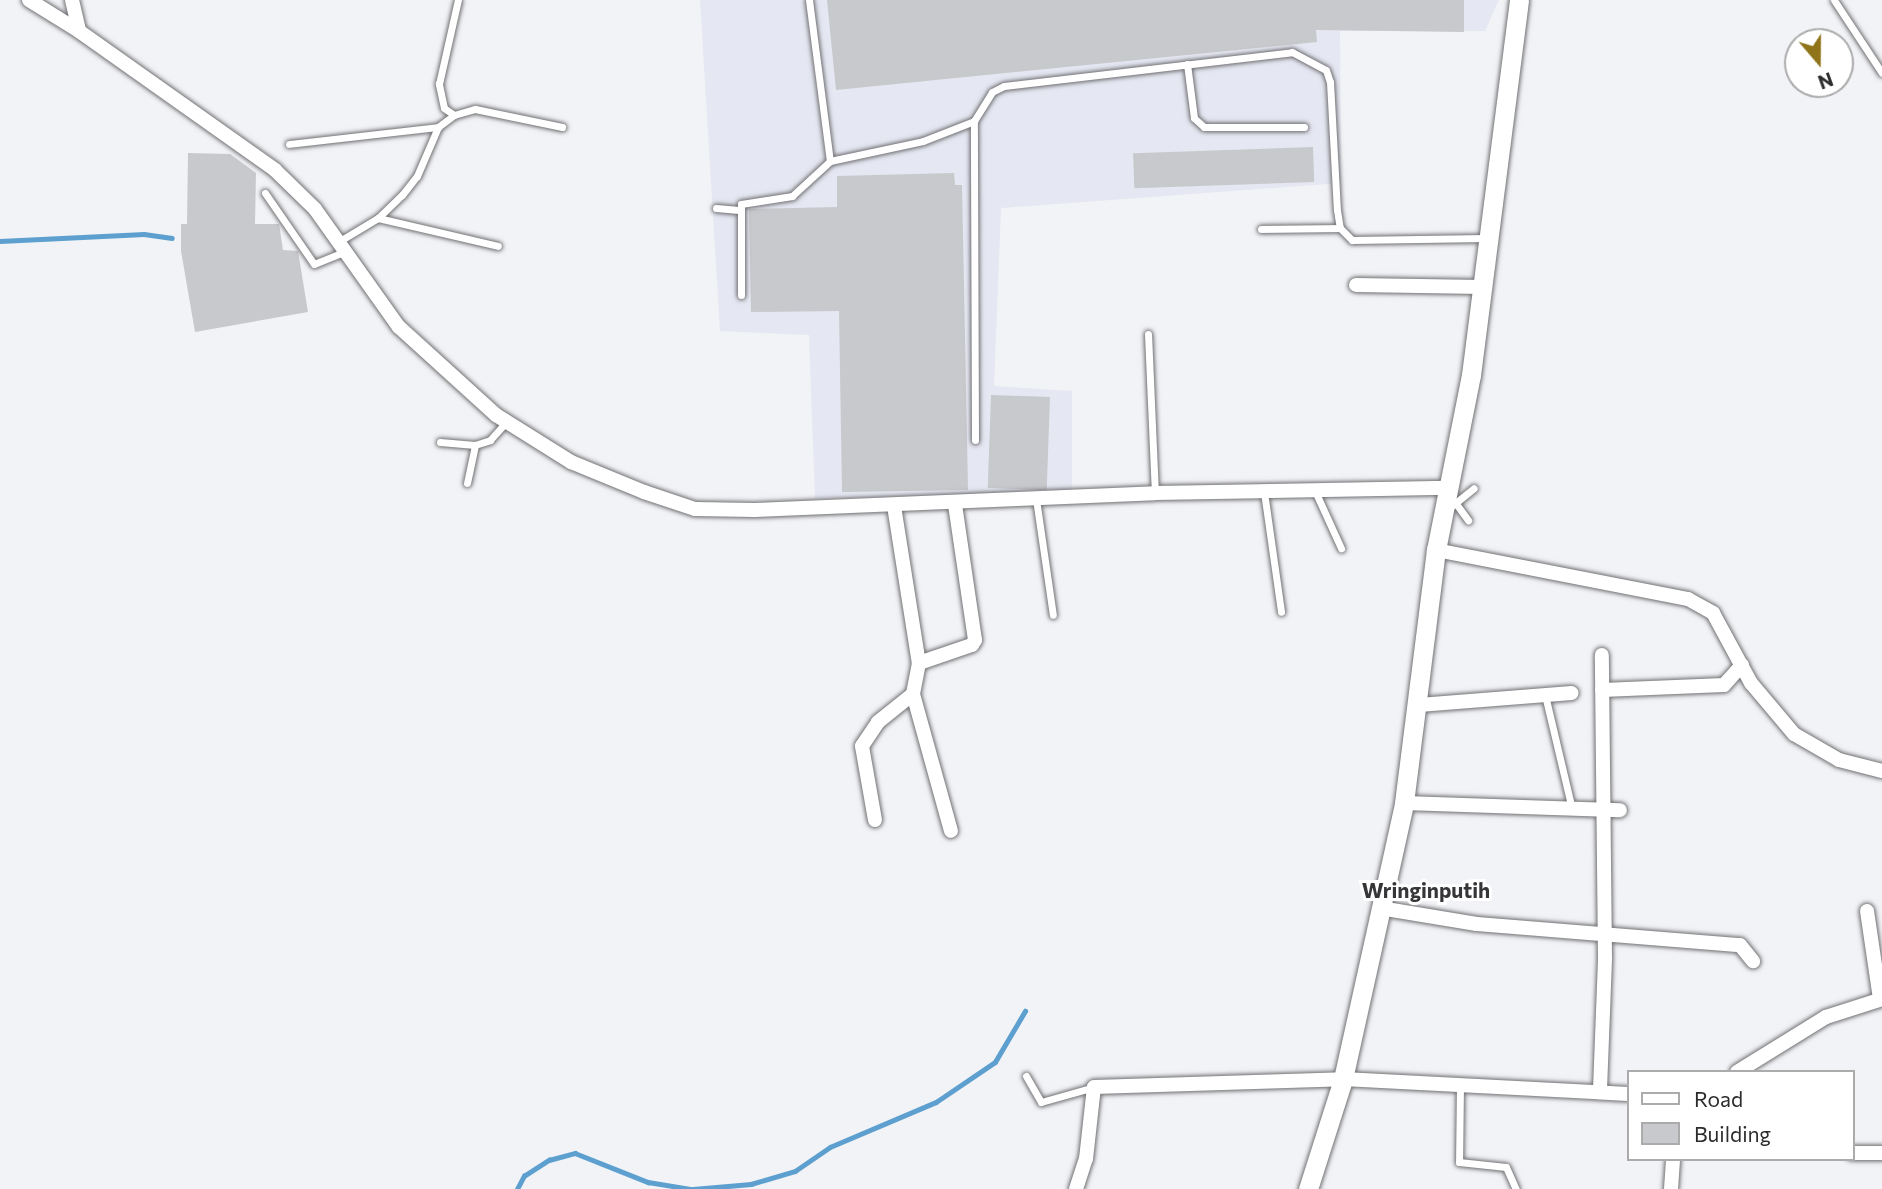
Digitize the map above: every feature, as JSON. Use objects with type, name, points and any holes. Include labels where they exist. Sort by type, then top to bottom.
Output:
[{"type":"main road","points":[[1308,1189],[1343,1079],[1404,803],[1419,705],[1436,550],[1450,500],[1483,288],[1487,239],[1519,0]]},
{"type":"street","points":[[29,0],[79,31],[275,170],[314,209],[399,327],[507,422],[571,462],[695,509],[894,506],[1155,493],[1315,491],[1450,500]]},
{"type":"street","points":[[72,0],[79,31]]},
{"type":"street","points":[[1356,285],[1483,288]]},
{"type":"street","points":[[919,663],[972,645],[975,640],[954,504]]},
{"type":"street","points":[[894,506],[919,663],[913,694],[951,831]]},
{"type":"street","points":[[1436,550],[1688,598],[1713,612],[1763,701],[1794,734],[1839,760],[1882,771]]},
{"type":"street","points":[[1600,1090],[1604,934],[1602,655]]},
{"type":"street","points":[[1602,690],[1724,685],[1742,665]]},
{"type":"street","points":[[1419,705],[1572,692]]},
{"type":"street","points":[[876,820],[862,746],[878,722],[913,694]]},
{"type":"street","points":[[1404,803],[1620,810]]},
{"type":"street","points":[[1381,908],[1477,924],[1740,945],[1753,961]]},
{"type":"street","points":[[1758,1065],[1826,1017],[1881,999],[1867,911]]},
{"type":"street","points":[[1076,1189],[1086,1159],[1094,1087],[1343,1079],[1600,1090],[1626,1094]]},
{"type":"street","points":[[1854,1153],[1882,1153]]},
{"type":"street","points":[[1671,1189],[1673,1161]]},
{"type":"lane","points":[[454,115],[444,108],[439,84],[458,0]]},
{"type":"lane","points":[[809,0],[830,161]]},
{"type":"lane","points":[[1833,0],[1882,73]]},
{"type":"lane","points":[[975,440],[974,121],[992,92],[1014,82],[1292,52],[1326,70],[1333,101],[1340,228],[1352,240],[1373,242],[1487,239]]},
{"type":"lane","points":[[1187,64],[1194,118],[1204,127],[1304,127]]},
{"type":"lane","points":[[265,193],[314,264],[378,218],[417,176],[438,127],[454,115],[475,109],[562,127]]},
{"type":"lane","points":[[716,208],[739,209],[750,201],[792,196],[830,161],[923,141],[974,121]]},
{"type":"lane","points":[[289,144],[438,127]]},
{"type":"lane","points":[[739,209],[741,295]]},
{"type":"lane","points":[[378,218],[498,246]]},
{"type":"lane","points":[[1261,229],[1340,228]]},
{"type":"lane","points":[[1148,334],[1155,493]]},
{"type":"lane","points":[[440,442],[475,445],[490,440],[507,422]]},
{"type":"lane","points":[[467,483],[475,445]]},
{"type":"lane","points":[[1468,520],[1450,500],[1474,488]]},
{"type":"lane","points":[[1315,491],[1341,548]]},
{"type":"lane","points":[[1264,492],[1281,612]]},
{"type":"lane","points":[[1036,499],[1053,615]]},
{"type":"lane","points":[[1545,695],[1572,810]]},
{"type":"lane","points":[[1026,1076],[1041,1102],[1094,1087]]},
{"type":"lane","points":[[1460,1084],[1459,1162],[1506,1167],[1516,1189]]},
{"type":"shaded area","points":[[700,0],[1499,0],[1485,31],[1340,31],[1341,183],[1001,208],[994,386],[1072,391],[1072,494],[815,498],[809,335],[720,331]]},
{"type":"building","points":[[827,0],[1464,0],[1464,32],[1316,30],[1317,42],[836,90]]},
{"type":"building","points":[[1313,147],[1314,182],[1134,188],[1133,153]]},
{"type":"building","points":[[188,153],[230,154],[256,173],[255,224],[279,224],[283,250],[298,251],[308,312],[195,332],[181,251],[181,224],[187,224]]},
{"type":"building","points":[[954,173],[955,185],[962,185],[968,490],[842,492],[839,311],[751,312],[749,209],[837,207],[837,176]]},
{"type":"building","points":[[991,395],[1050,397],[1047,490],[988,488]]},
{"type":"waterway","points":[[0,241],[144,234],[172,238]]},
{"type":"waterway","points":[[693,1189],[751,1184],[795,1171],[830,1147],[936,1102],[995,1062],[1025,1011]]},
{"type":"waterway","points":[[517,1189],[524,1176],[549,1160],[575,1153],[648,1182],[691,1189]]},
{"type":"district","name":"Wringinputih","points":[[1426,890]]}]
